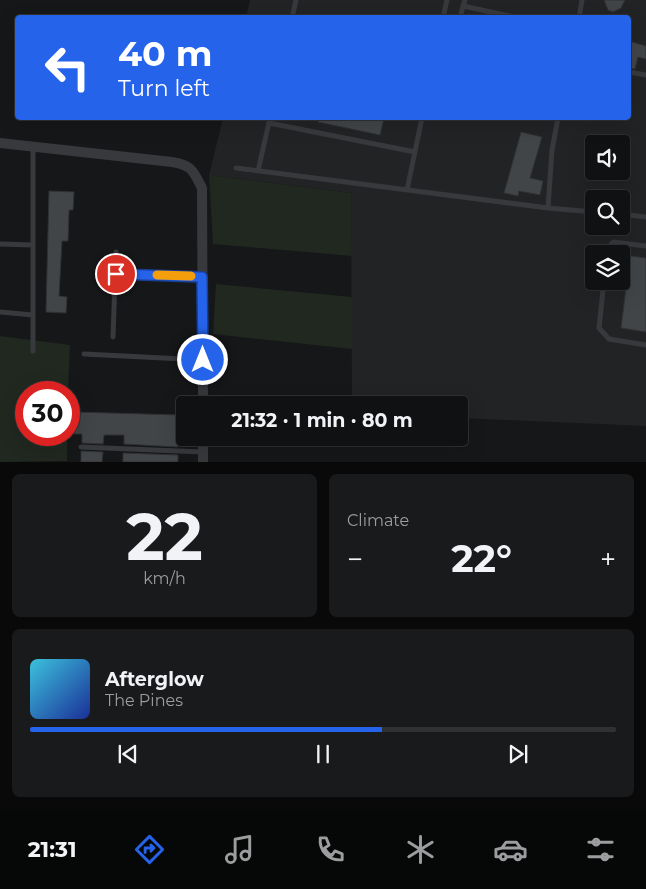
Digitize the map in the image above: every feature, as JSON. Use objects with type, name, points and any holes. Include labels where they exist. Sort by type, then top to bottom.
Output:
[{"type":"street","points":[[0,143],[184,164],[194,173],[202,188],[203,396]]},
{"type":"lane","points":[[293,15],[296,0]]},
{"type":"lane","points":[[444,15],[447,0]]},
{"type":"lane","points":[[579,15],[582,0]]},
{"type":"lane","points":[[464,3],[508,15]]},
{"type":"lane","points":[[631,72],[646,75]]},
{"type":"lane","points":[[258,171],[269,120],[415,152]]},
{"type":"lane","points":[[407,190],[422,120]]},
{"type":"lane","points":[[548,208],[552,150],[558,120]]},
{"type":"lane","points":[[33,148],[33,352]]},
{"type":"lane","points":[[236,168],[585,211]]},
{"type":"lane","points":[[630,215],[646,216]]},
{"type":"lane","points":[[611,245],[614,242],[646,246]]},
{"type":"lane","points":[[0,244],[33,245]]},
{"type":"lane","points":[[113,337],[116,252]]},
{"type":"lane","points":[[116,274],[202,277]]},
{"type":"lane","points":[[603,290],[599,328],[609,339],[646,345]]},
{"type":"lane","points":[[0,312],[33,315]]},
{"type":"lane","points":[[84,354],[203,360]]},
{"type":"lane","points":[[81,447],[203,457]]},
{"type":"shaded area","points":[[250,0],[646,0],[646,426],[468,418],[468,396],[352,396],[351,193],[209,175],[223,120],[631,120],[631,15],[246,15]]},
{"type":"shaded area","points":[[209,175],[351,193],[352,256],[213,244]]},
{"type":"shaded area","points":[[216,284],[352,297],[352,349],[213,334]]},
{"type":"shaded area","points":[[0,336],[70,345],[68,381],[15,381],[15,446],[67,446],[67,461],[0,462]]},
{"type":"building","points":[[604,0],[625,0],[621,8],[613,12],[608,10]]},
{"type":"building","points":[[631,42],[646,46],[646,59],[638,57],[635,69],[631,68]]},
{"type":"building","points":[[318,120],[384,120],[380,135],[318,122]]},
{"type":"building","points":[[521,132],[542,137],[530,178],[543,181],[540,195],[519,191],[518,196],[504,193]]},
{"type":"building","points":[[49,191],[74,192],[73,210],[69,210],[68,241],[62,241],[59,296],[67,297],[66,313],[46,312]]},
{"type":"building","points":[[630,256],[646,258],[646,332],[621,328],[626,290],[630,290]]},
{"type":"building","points":[[80,412],[176,415],[176,446],[178,447],[124,444],[124,435],[104,435],[103,444],[82,443],[82,434],[80,434]]},
{"type":"building","points":[[81,451],[103,452],[102,462],[81,462]]},
{"type":"building","points":[[123,453],[178,455],[178,462],[123,462]]},
{"type":"slow traffic","points":[[157,275],[191,276]]},
{"type":"route","points":[[116,274],[202,277],[203,360]]}]
